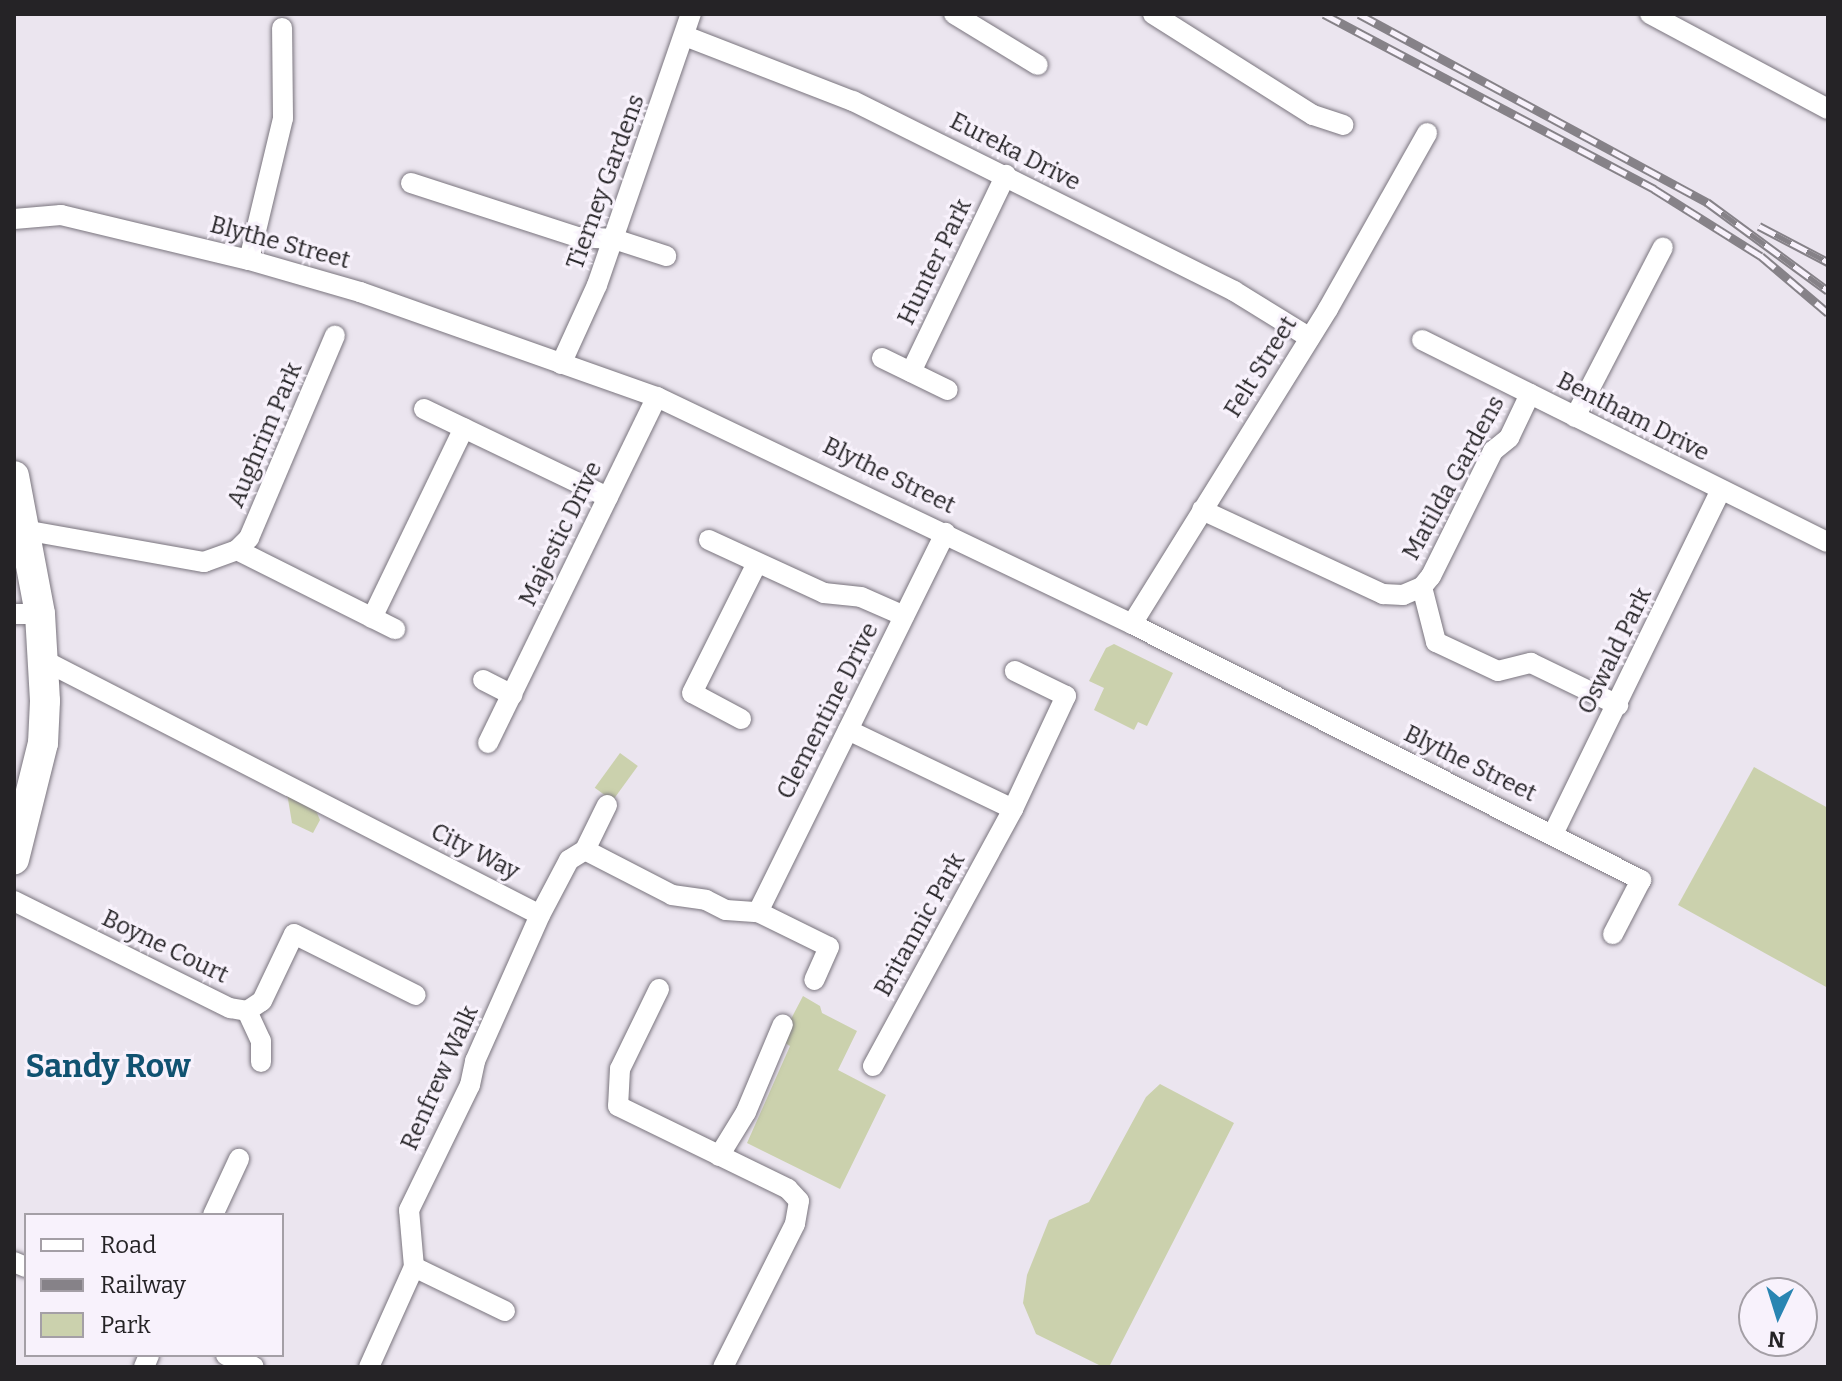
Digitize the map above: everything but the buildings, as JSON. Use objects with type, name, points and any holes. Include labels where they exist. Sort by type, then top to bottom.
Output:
[{"type":"main road","points":[[14,476],[24,530],[27,614],[45,661],[43,743],[14,859]]},
{"type":"street","name":"Tierney Gardens","points":[[561,364],[614,239],[691,14]]},
{"type":"street","points":[[954,14],[1038,65]]},
{"type":"street","points":[[1153,14],[1313,115],[1343,125]]},
{"type":"street","points":[[1650,14],[1828,109]]},
{"type":"street","points":[[249,260],[283,118],[282,28]]},
{"type":"street","name":"Eureka Drive","points":[[685,36],[853,101],[1234,291],[1310,338]]},
{"type":"street","name":"Felt Street","points":[[1132,624],[1310,338],[1427,133]]},
{"type":"street","name":"Hunter Park","points":[[911,372],[1006,175]]},
{"type":"street","points":[[411,183],[577,237],[614,239],[666,256]]},
{"type":"street","name":"Blythe Street","points":[[14,219],[61,215],[249,260],[360,292],[657,397],[1132,624],[1641,880],[1613,934]]},
{"type":"street","points":[[1575,417],[1663,247]]},
{"type":"street","name":"Aughrim Park","points":[[237,550],[249,538],[335,335]]},
{"type":"street","name":"Bentham Drive","points":[[1422,340],[1721,490],[1826,536]]},
{"type":"street","points":[[882,358],[948,390]]},
{"type":"street","name":"Matilda Gardens","points":[[1202,510],[1383,594],[1403,595],[1422,587],[1493,451],[1509,438],[1530,394]]},
{"type":"street","name":"Majestic Drive","points":[[488,743],[657,397]]},
{"type":"street","points":[[424,409],[608,497]]},
{"type":"street","points":[[372,618],[464,428]]},
{"type":"street","name":"Oswald Park","points":[[1553,834],[1721,490]]},
{"type":"street","points":[[24,530],[204,562],[237,550],[395,629]]},
{"type":"street","name":"Clementine Drive","points":[[758,912],[945,533]]},
{"type":"street","points":[[709,540],[824,593],[861,597],[904,616]]},
{"type":"street","points":[[741,719],[692,693],[757,563]]},
{"type":"street","points":[[1422,587],[1436,642],[1498,671],[1531,663],[1618,705]]},
{"type":"street","name":"City Way","points":[[45,661],[540,915]]},
{"type":"street","name":"Britannic Park","points":[[873,1066],[1013,809],[1066,696],[1015,671]]},
{"type":"street","points":[[483,680],[512,695]]},
{"type":"street","points":[[848,730],[1013,809]]},
{"type":"street","points":[[540,915],[569,860],[585,850],[607,805]]},
{"type":"street","points":[[585,850],[672,895],[706,900],[726,910],[758,912],[829,947],[814,980]]},
{"type":"street","name":"Boyne Court","points":[[14,901],[230,1008],[247,1011],[261,1041],[261,1062]]},
{"type":"street","name":"Renfrew Walk","points":[[414,1267],[409,1210],[470,1085],[475,1061],[540,915]]},
{"type":"street","points":[[247,1011],[262,1001],[294,934],[416,995]]},
{"type":"street","points":[[659,989],[620,1069],[618,1106],[795,1193],[799,1209],[723,1367]]},
{"type":"street","points":[[719,1156],[732,1129],[746,1112],[783,1024]]},
{"type":"street","points":[[214,1213],[239,1159]]},
{"type":"street","points":[[369,1367],[414,1267],[505,1311]]},
{"type":"street","points":[[231,1357],[254,1367]]},
{"type":"green space","points":[[1114,644],[1173,673],[1147,726],[1138,722],[1134,730],[1094,710],[1104,688],[1089,681],[1106,648]]},
{"type":"green space","points":[[620,753],[638,766],[613,801],[595,788]]},
{"type":"green space","points":[[1754,767],[1828,808],[1828,988],[1678,905]]},
{"type":"green space","points":[[287,793],[315,808],[320,820],[313,833],[292,823]]},
{"type":"green space","points":[[803,996],[820,1006],[822,1013],[857,1031],[838,1070],[886,1095],[840,1189],[747,1143],[790,1046],[780,1040]]},
{"type":"green space","points":[[1160,1084],[1234,1123],[1109,1367],[1103,1367],[1036,1334],[1023,1303],[1027,1275],[1049,1220],[1089,1202],[1146,1097]]},
{"type":"railway","points":[[1324,14],[1654,189],[1761,256],[1828,313]]},
{"type":"railway","points":[[1359,14],[1707,202],[1828,291]]},
{"type":"railway","points":[[1759,226],[1828,262]]},
{"type":"district","name":"Sandy Row","points":[[108,1066]]}]
